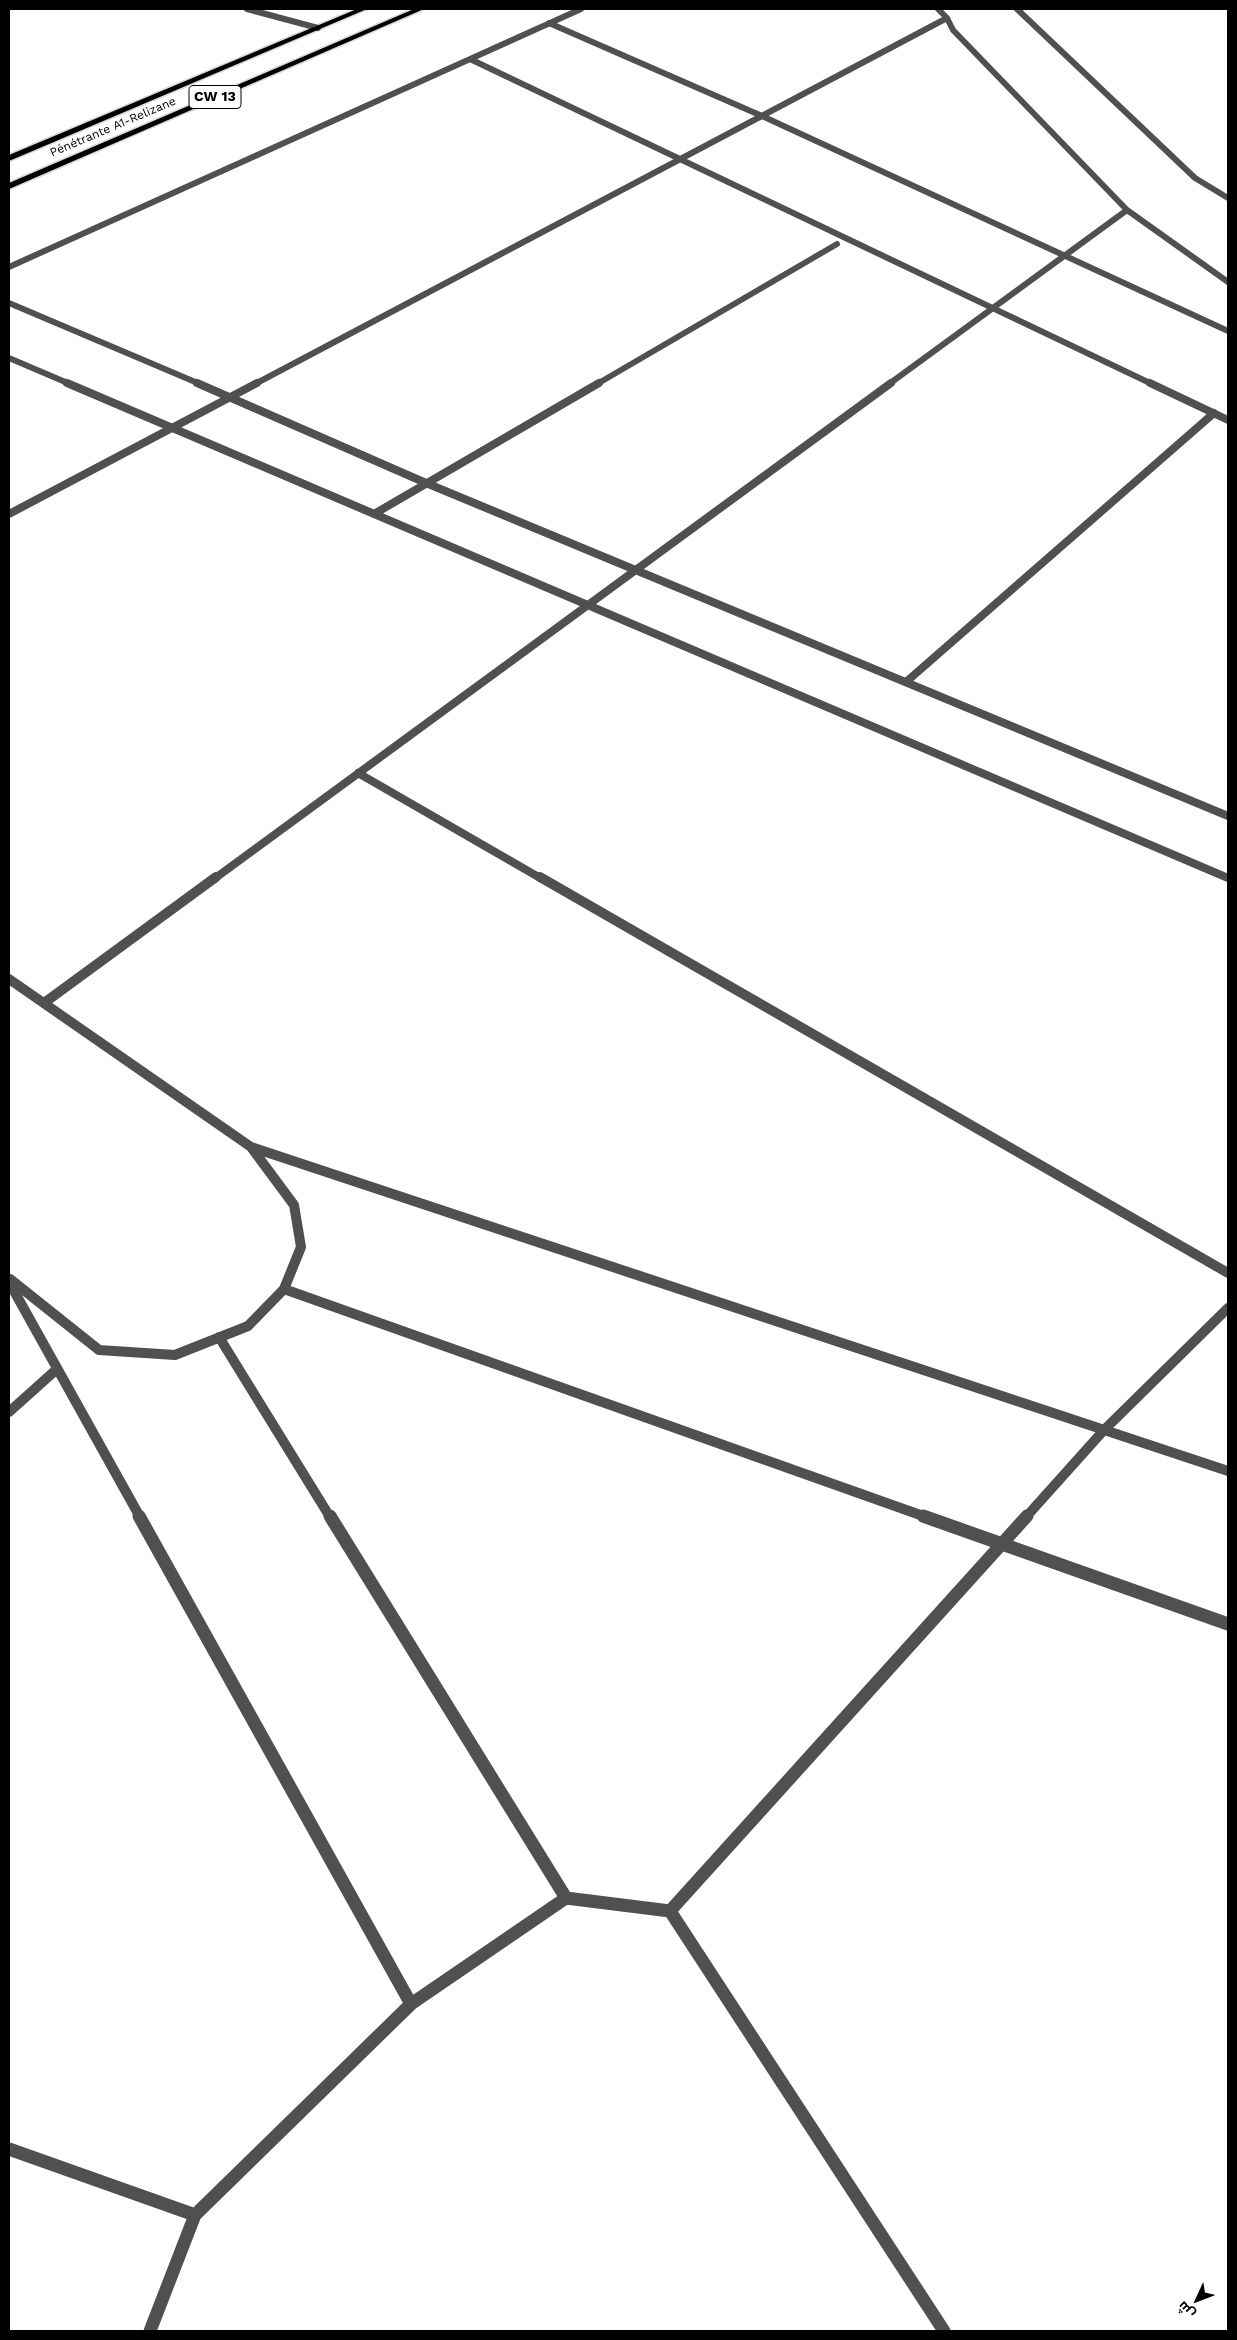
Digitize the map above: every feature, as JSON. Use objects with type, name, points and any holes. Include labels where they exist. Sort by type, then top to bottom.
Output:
[{"type":"highway","name":"Pénétrante A1-Relizane","points":[[9,158],[363,9]]},
{"type":"highway","name":"Pénétrante A1-Relizane","points":[[9,186],[420,9]]},
{"type":"street","points":[[247,9],[318,28]]},
{"type":"street","points":[[9,267],[581,9]]},
{"type":"street","points":[[938,9],[947,18],[954,30],[1127,210],[1228,282]]},
{"type":"street","points":[[1017,9],[1195,178],[1228,198]]},
{"type":"street","points":[[9,514],[947,18]]},
{"type":"street","points":[[549,23],[762,116],[1228,331]]},
{"type":"street","points":[[470,59],[1228,420]]},
{"type":"street","points":[[44,1003],[1127,210]]},
{"type":"street","points":[[374,514],[837,244]]},
{"type":"street","points":[[9,303],[231,397],[426,484],[1228,816]]},
{"type":"street","points":[[9,358],[1228,878]]},
{"type":"street","points":[[906,682],[1214,413]]},
{"type":"street","points":[[358,773],[1228,1273]]},
{"type":"street","points":[[9,979],[251,1147],[1228,1471]]},
{"type":"street","points":[[9,1280],[99,1350],[175,1355],[248,1326],[284,1289],[300,1247],[294,1205],[251,1147]]},
{"type":"street","points":[[9,1280],[410,2004]]},
{"type":"street","points":[[284,1289],[1228,1624]]},
{"type":"street","points":[[670,1911],[1000,1543],[1104,1430],[1228,1308]]},
{"type":"street","points":[[219,1337],[566,1898]]},
{"type":"street","points":[[9,1412],[57,1369]]},
{"type":"street","points":[[150,2331],[195,2215],[410,2004],[566,1898],[670,1911],[944,2331]]},
{"type":"street","points":[[9,2149],[195,2215]]}]
